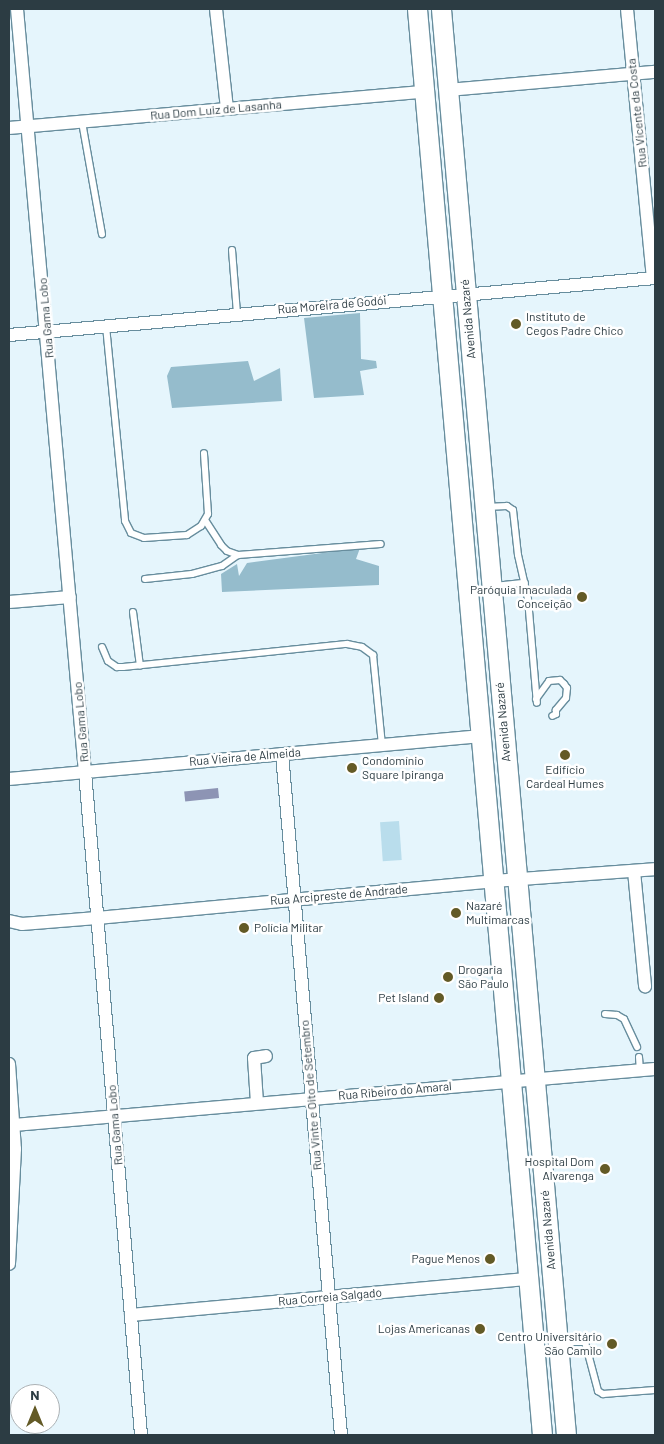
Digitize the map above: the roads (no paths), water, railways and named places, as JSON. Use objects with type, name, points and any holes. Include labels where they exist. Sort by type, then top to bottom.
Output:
[{"type":"main road","name":"Avenida Nazaré","points":[[417,9],[542,1435]]},
{"type":"main road","name":"Avenida Nazaré","points":[[440,9],[566,1435]]},
{"type":"street","name":"Rua Gama Lobo","points":[[17,9],[86,772],[141,1435]]},
{"type":"street","points":[[216,9],[227,108]]},
{"type":"street","name":"Rua Vicente da Costa","points":[[627,9],[632,75],[654,278]]},
{"type":"street","points":[[448,90],[655,72]]},
{"type":"street","name":"Rua Dom Luiz de Lasanha","points":[[9,128],[424,92]]},
{"type":"street","name":"Rua Moreira de Godói","points":[[9,335],[654,278]]},
{"type":"street","points":[[9,602],[70,597]]},
{"type":"street","name":"Rua Vieira de Almeida","points":[[9,778],[481,736]]},
{"type":"street","name":"Rua Vinte e Oito de Setembro","points":[[282,754],[341,1435]]},
{"type":"street","name":"Rua Arcipreste de Andrade","points":[[9,921],[22,924],[97,918],[494,881],[655,869]]},
{"type":"street","points":[[634,871],[645,986]]},
{"type":"street","name":"Rua Arcipreste de Andrade","points":[[9,930],[22,924]]},
{"type":"street","points":[[258,1103],[254,1058],[266,1056]]},
{"type":"street","points":[[9,1064],[14,1125],[9,1264]]},
{"type":"street","name":"Rua Ribeiro do Amaral","points":[[14,1125],[535,1079],[639,1064],[655,1069]]},
{"type":"street","name":"Rua Correia Salgado","points":[[131,1315],[528,1280]]},
{"type":"lane","points":[[82,122],[102,234]]},
{"type":"lane","points":[[232,250],[237,314]]},
{"type":"lane","points":[[106,326],[127,528],[131,533],[144,538],[187,535],[197,531],[208,514],[204,453]]},
{"type":"lane","points":[[484,507],[507,506],[512,510],[525,583],[537,701],[549,681],[560,680],[567,688],[566,698],[556,710],[556,714],[552,716]]},
{"type":"lane","points":[[205,520],[227,552],[238,555],[381,544]]},
{"type":"lane","points":[[145,579],[200,572],[222,566],[238,555]]},
{"type":"lane","points":[[491,586],[525,583]]},
{"type":"lane","points":[[133,612],[140,666]]},
{"type":"lane","points":[[102,647],[108,661],[117,667],[347,644],[359,646],[369,650],[373,655],[382,745]]},
{"type":"lane","points":[[605,1014],[617,1015],[624,1019],[637,1046]]},
{"type":"lane","points":[[558,1342],[585,1342],[598,1392],[604,1394],[655,1390]]},
{"type":"place","name":"Instituto de Cegos Padre Chico","points":[[516,324]]},
{"type":"place","name":"Paróquia Imaculada Conceição","points":[[582,597]]},
{"type":"place","name":"Edifício Cardeal Humes","points":[[565,755]]},
{"type":"place","name":"Condomínio Square Ipiranga","points":[[352,768]]},
{"type":"place","name":"Nazaré Multimarcas","points":[[456,913]]},
{"type":"place","name":"Polícia Militar","points":[[244,928]]},
{"type":"place","name":"Drogaria São Paulo","points":[[448,977]]},
{"type":"place","name":"Pet Island","points":[[439,998]]},
{"type":"place","name":"Hospital Dom Alvarenga","points":[[605,1169]]},
{"type":"place","name":"Pague Menos","points":[[490,1259]]},
{"type":"place","name":"Lojas Americanas","points":[[480,1329]]},
{"type":"place","name":"Centro Universitário São Camilo","points":[[612,1344]]}]
